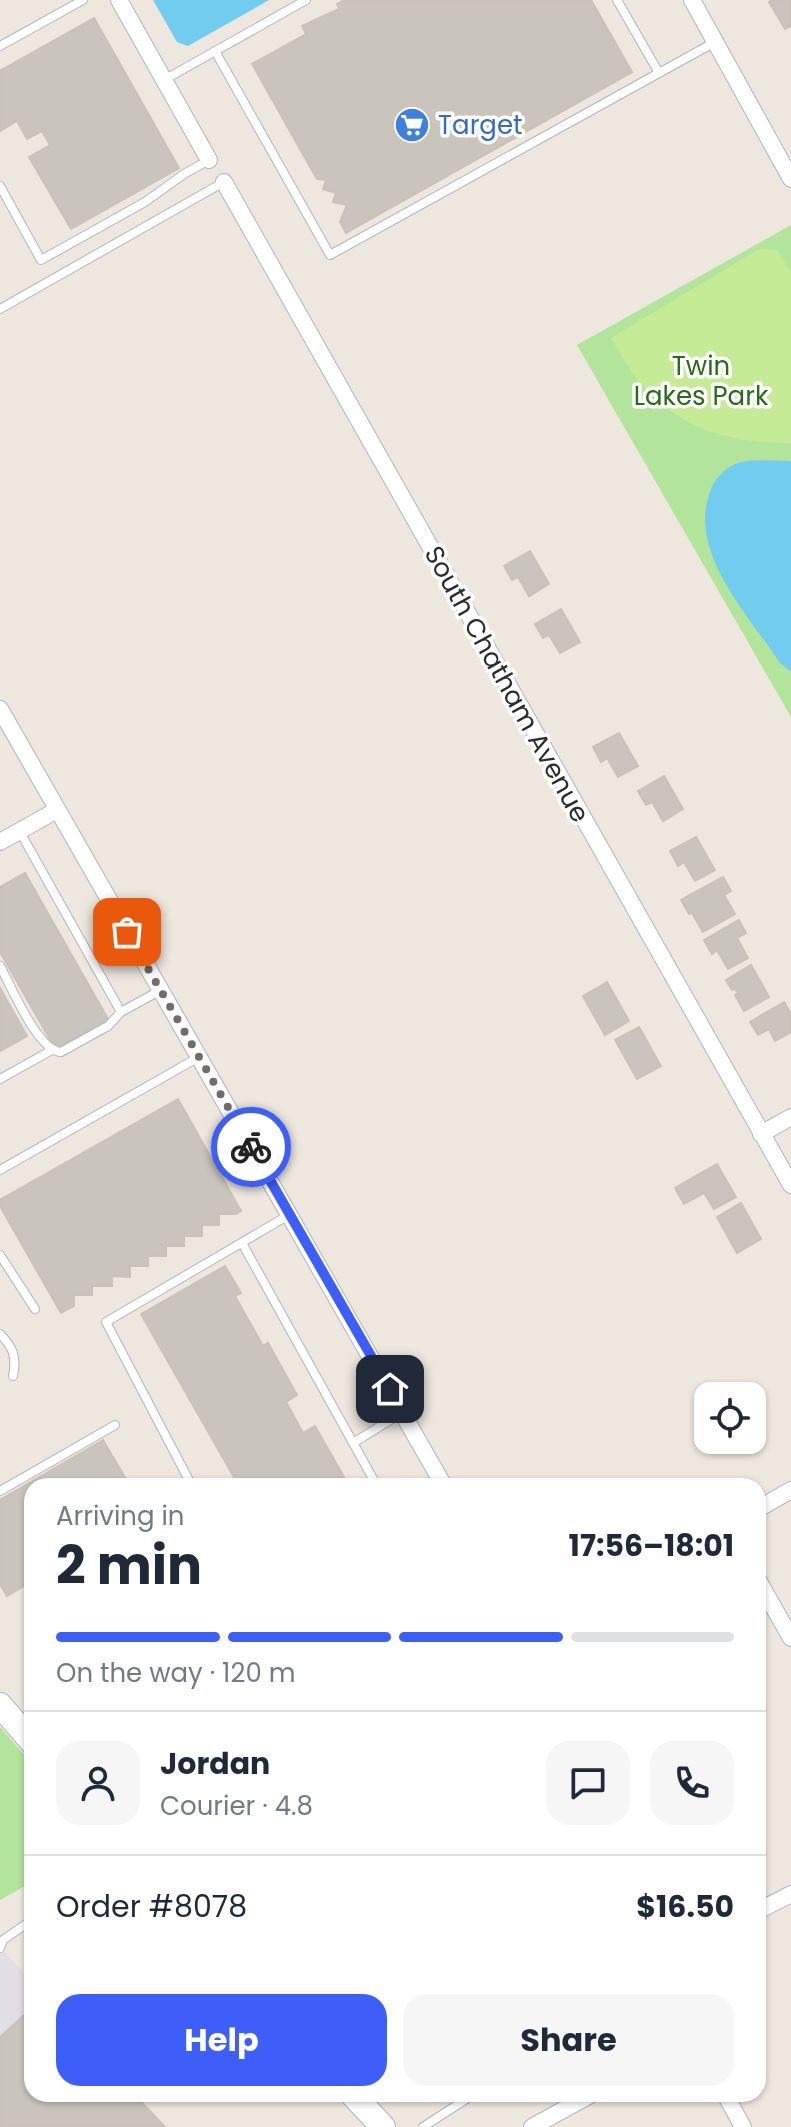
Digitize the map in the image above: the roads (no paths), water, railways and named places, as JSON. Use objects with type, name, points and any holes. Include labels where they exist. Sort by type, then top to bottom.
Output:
[{"type":"main road","points":[[0,1705],[24,1733]]},
{"type":"main road","points":[[360,2102],[383,2127]]},
{"type":"street","points":[[119,0],[209,160]]},
{"type":"street","points":[[692,0],[791,179]]},
{"type":"street","name":"South Chatham Avenue","points":[[224,182],[791,1185]]},
{"type":"street","points":[[0,709],[440,1478]]},
{"type":"street","points":[[0,842],[57,810]]},
{"type":"street","points":[[761,1134],[791,1117]]},
{"type":"street","points":[[766,1504],[791,1490]]},
{"type":"street","points":[[766,1594],[791,1638]]},
{"type":"street","points":[[766,1907],[791,1894]]},
{"type":"street","points":[[532,2127],[577,2102]]},
{"type":"street","points":[[729,2102],[743,2127]]},
{"type":"lane","points":[[0,46],[83,0]]},
{"type":"lane","points":[[164,80],[306,0]]},
{"type":"lane","points":[[617,0],[659,73]]},
{"type":"lane","points":[[215,51],[330,255],[715,42]]},
{"type":"lane","points":[[0,186],[41,260],[145,202],[209,160]]},
{"type":"lane","points":[[0,309],[224,182]]},
{"type":"lane","points":[[19,831],[121,1012]]},
{"type":"lane","points":[[0,966],[36,1032],[52,1050],[61,1052],[108,1026],[121,1012],[161,990]]},
{"type":"lane","points":[[0,1079],[52,1050]]},
{"type":"lane","points":[[0,1170],[199,1057]]},
{"type":"lane","points":[[188,1478],[106,1322],[290,1215]]},
{"type":"lane","points":[[242,1243],[373,1478]]},
{"type":"lane","points":[[0,1255],[35,1309]]},
{"type":"lane","points":[[0,1334],[9,1343],[16,1359],[13,1376]]},
{"type":"lane","points":[[353,1443],[403,1412]]},
{"type":"lane","points":[[0,1491],[115,1425]]},
{"type":"lane","points":[[0,1948],[3,1940],[24,1926]]},
{"type":"lane","points":[[423,2127],[462,2102]]},
{"type":"water","points":[[153,0],[269,0],[188,46],[177,42]]},
{"type":"water","points":[[754,461],[791,461],[791,672],[780,663],[724,581],[713,558],[705,512],[713,484],[732,465]]},
{"type":"place","name":"Target","points":[[412,125]]},
{"type":"park label","name":"Twin Lakes Park","points":[[701,381]]}]
